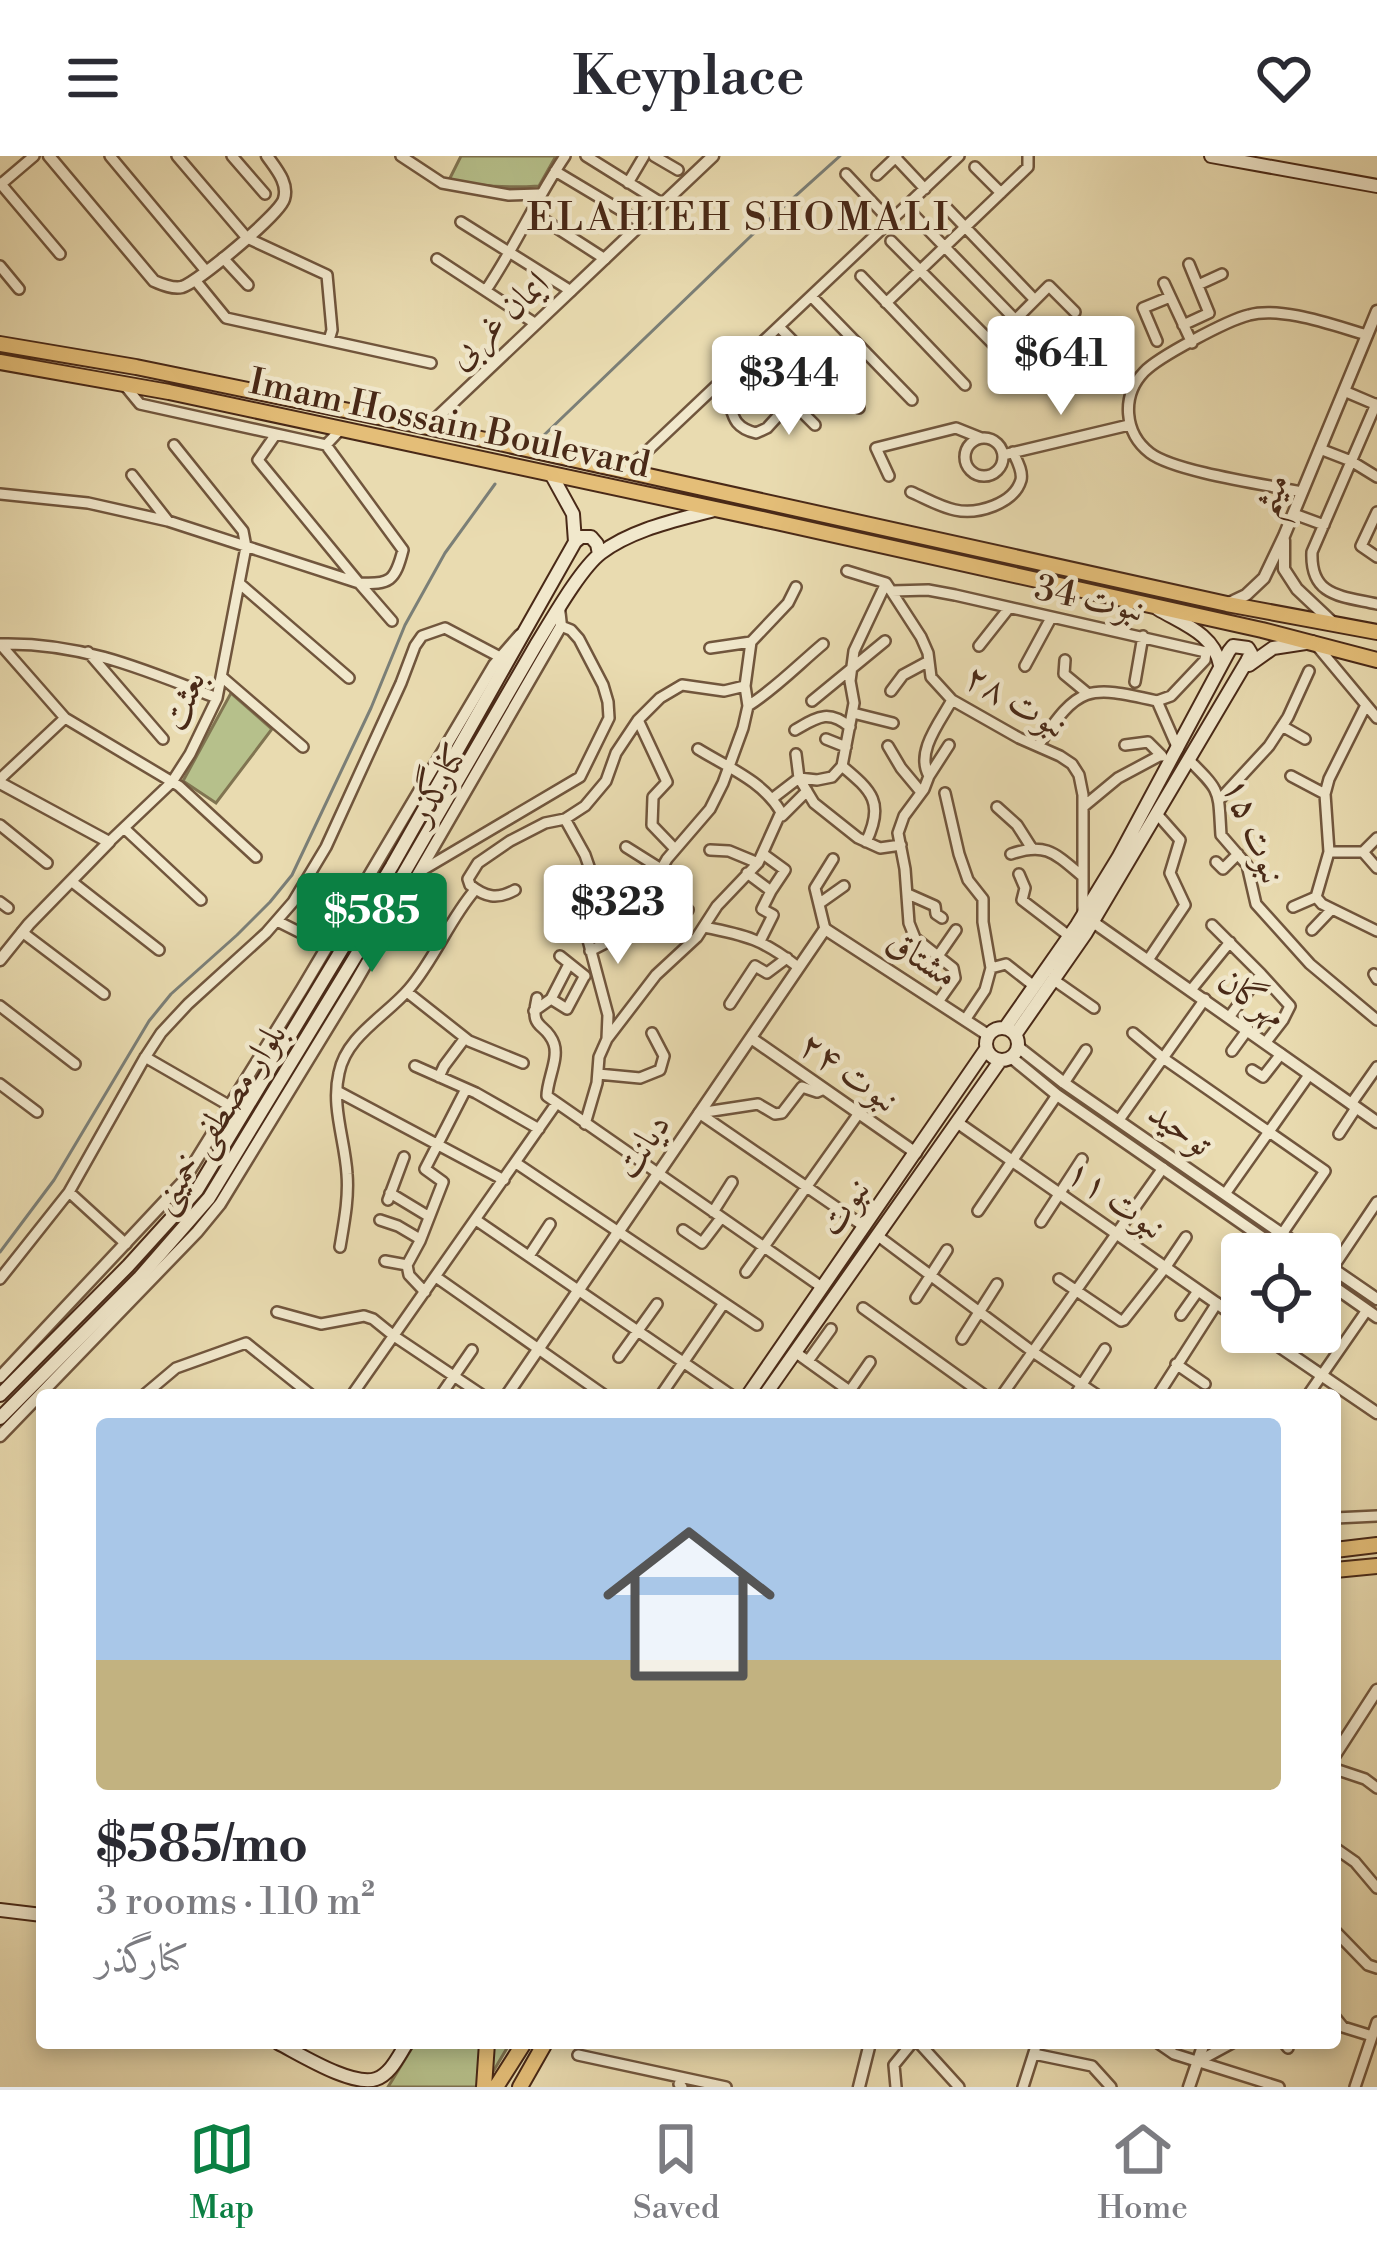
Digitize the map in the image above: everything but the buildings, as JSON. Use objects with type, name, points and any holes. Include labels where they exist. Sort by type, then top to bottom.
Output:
[{"type":"main road","points":[[1211,156],[1377,185]]},
{"type":"main road","name":"Imam Hossain Boulevard","points":[[0,344],[427,427],[1227,604],[1377,630]]},
{"type":"main road","name":"Imam Hossain Boulevard","points":[[0,362],[122,382],[716,509],[1313,641],[1377,660]]},
{"type":"main road","points":[[551,474],[573,514],[574,542]]},
{"type":"main road","name":"بلوار مصطفی خمینی","points":[[0,1418],[140,1277],[209,1198],[559,608],[599,554],[674,520],[716,509]]},
{"type":"main road","points":[[574,542],[591,537],[599,554]]},
{"type":"main road","name":"بلوار مصطفی خمینی","points":[[0,1395],[196,1190],[392,866],[574,542]]},
{"type":"main road","points":[[1152,605],[1204,638],[1219,658],[1217,672]]},
{"type":"main road","points":[[1237,680],[1265,651],[1313,641]]},
{"type":"main road","points":[[1217,672],[1233,646],[1247,648],[1250,652],[1237,680]]},
{"type":"main road","name":"نبوت","points":[[1012,1039],[1034,986],[1088,918],[1157,814],[1217,672]]},
{"type":"main road","name":"نبوت","points":[[769,1389],[1054,980],[1166,759],[1184,754],[1237,680]]},
{"type":"main road","points":[[998,1028],[1012,1039],[993,1058],[987,1042],[998,1028]]},
{"type":"main road","name":"نبوت","points":[[752,1389],[987,1042]]},
{"type":"main road","points":[[865,1227],[878,1236]]},
{"type":"main road","points":[[1341,1549],[1377,1545]]},
{"type":"main road","points":[[1341,1569],[1377,1566]]},
{"type":"main road","points":[[1,1915],[14,1911],[36,1914]]},
{"type":"main road","points":[[290,2049],[338,2073],[369,2080],[382,2076],[402,2049]]},
{"type":"main road","points":[[484,2087],[487,2049]]},
{"type":"main road","points":[[496,2087],[520,2049]]},
{"type":"main road","points":[[520,2087],[542,2049]]},
{"type":"street","points":[[34,156],[0,184],[60,254]]},
{"type":"street","points":[[49,156],[154,281],[180,288],[224,258],[284,204],[282,178],[267,156]]},
{"type":"street","points":[[110,156],[206,271]]},
{"type":"street","points":[[177,156],[247,238],[327,275],[329,340]]},
{"type":"street","points":[[232,156],[265,194]]},
{"type":"street","points":[[401,156],[442,183],[509,195],[539,194]]},
{"type":"street","points":[[486,290],[565,156]]},
{"type":"street","points":[[586,156],[663,204]]},
{"type":"street","points":[[628,183],[644,156]]},
{"type":"street","points":[[655,156],[678,170]]},
{"type":"street","name":"ایمان غربی","points":[[427,427],[713,156]]},
{"type":"street","points":[[934,156],[946,168]]},
{"type":"street","points":[[626,472],[959,156]]},
{"type":"street","points":[[886,303],[1028,167],[1028,156]]},
{"type":"street","points":[[877,176],[896,157],[925,189]]},
{"type":"street","points":[[974,167],[1001,193]]},
{"type":"street","points":[[555,171],[642,223]]},
{"type":"street","points":[[846,174],[890,222]]},
{"type":"street","points":[[943,204],[1035,300]]},
{"type":"street","points":[[906,207],[1036,341]]},
{"type":"street","points":[[532,212],[605,259]]},
{"type":"street","points":[[461,222],[571,291]]},
{"type":"street","points":[[891,241],[1000,351]]},
{"type":"street","points":[[224,258],[248,285]]},
{"type":"street","points":[[437,259],[536,324]]},
{"type":"street","points":[[1183,325],[1209,313],[1189,264]]},
{"type":"street","points":[[0,266],[19,289]]},
{"type":"street","points":[[1198,285],[1222,274]]},
{"type":"street","points":[[861,276],[965,385]]},
{"type":"street","points":[[195,280],[226,318],[431,363]]},
{"type":"street","points":[[1163,283],[1192,343]]},
{"type":"street","points":[[1015,320],[1049,286],[1075,312]]},
{"type":"street","points":[[1157,341],[1143,308],[1170,296]]},
{"type":"street","points":[[812,297],[912,400]]},
{"type":"street","name":"میثم","points":[[1227,604],[1246,596],[1264,578],[1377,310]]},
{"type":"street","points":[[1302,492],[1177,465],[1151,454],[1129,425],[1134,385],[1147,368],[1251,314],[1282,314],[1367,335]]},
{"type":"street","points":[[780,328],[859,408]]},
{"type":"street","points":[[719,386],[725,390],[731,416],[756,433],[766,428],[850,337]]},
{"type":"street","points":[[748,358],[815,425]]},
{"type":"street","points":[[1,492],[88,503],[168,521],[359,583],[391,580],[403,550],[326,445],[140,404],[122,382]]},
{"type":"street","points":[[1344,391],[1376,404],[1312,552],[1312,570],[1329,592],[1377,604]]},
{"type":"street","points":[[981,438],[970,444],[965,456],[973,472],[985,476],[996,471],[1008,454],[1129,425]]},
{"type":"street","points":[[889,476],[876,448],[956,428],[998,444],[1022,473],[1012,492],[991,507],[973,511],[955,510],[911,492]]},
{"type":"street","points":[[326,445],[340,429]]},
{"type":"street","points":[[276,434],[258,460],[392,621]]},
{"type":"street","points":[[174,446],[244,531],[246,548]]},
{"type":"street","points":[[1320,449],[1351,460],[1377,477]]},
{"type":"street","points":[[132,475],[168,521]]},
{"type":"street","points":[[1377,513],[1360,546],[1377,557]]},
{"type":"street","points":[[1294,514],[1324,525]]},
{"type":"street","points":[[1284,536],[1284,569],[1305,598],[1334,623]]},
{"type":"street","name":"بعثت","points":[[109,842],[172,782],[217,698],[246,548]]},
{"type":"street","points":[[773,798],[800,778],[832,777],[842,766],[853,713],[854,651],[889,587],[847,571]]},
{"type":"street","points":[[239,583],[349,678]]},
{"type":"street","points":[[590,951],[628,931],[647,912],[661,869],[710,809],[743,728],[751,642],[796,587]]},
{"type":"street","name":"نبوت 34","points":[[889,587],[928,590],[1203,650],[1207,656],[1171,696],[1157,701]]},
{"type":"street","name":"نبوت ۲۸","points":[[889,587],[921,637],[932,677],[952,700],[1072,764],[1079,775],[1081,875],[1088,918]]},
{"type":"street","points":[[1123,631],[1130,600]]},
{"type":"street","points":[[421,872],[580,777],[609,718],[608,703],[579,639],[561,626],[559,608]]},
{"type":"street","points":[[979,646],[1009,608]]},
{"type":"street","points":[[1025,666],[1051,618]]},
{"type":"street","name":"کنارگذر","points":[[45,1389],[220,1204],[421,872],[561,626]]},
{"type":"street","points":[[0,1279],[69,1192],[161,1033],[292,902],[326,847],[422,636],[445,628],[500,657]]},
{"type":"street","name":"کنارگذر","points":[[2,1371],[182,1183],[500,657],[527,629]]},
{"type":"street","points":[[1135,682],[1142,635]]},
{"type":"street","points":[[812,701],[885,641]]},
{"type":"street","points":[[1313,641],[1377,718]]},
{"type":"street","points":[[710,648],[751,642]]},
{"type":"street","points":[[0,644],[57,645],[88,652],[217,698]]},
{"type":"street","points":[[0,644],[65,718],[172,782],[256,857]]},
{"type":"street","points":[[748,706],[823,644]]},
{"type":"street","points":[[88,652],[163,739]]},
{"type":"street","points":[[1065,660],[1064,674],[1088,693]]},
{"type":"street","points":[[891,691],[904,675],[928,661]]},
{"type":"street","points":[[1220,798],[1268,746],[1309,671]]},
{"type":"street","points":[[223,677],[303,747]]},
{"type":"street","points":[[515,890],[497,897],[482,895],[470,885],[471,872],[528,832],[585,806],[606,781],[616,753],[638,720],[660,698],[682,685],[724,691],[745,686]]},
{"type":"street","points":[[1038,746],[1077,697],[1115,691],[1157,701]]},
{"type":"street","points":[[928,776],[924,752],[952,700]]},
{"type":"street","name":"نبوت ۱۵","points":[[1157,701],[1184,754],[1220,798],[1221,835],[1246,865],[1256,904],[1310,964],[1376,1016]]},
{"type":"street","points":[[1316,897],[1329,852],[1325,794],[1366,705]]},
{"type":"street","points":[[853,713],[893,723]]},
{"type":"street","points":[[795,730],[823,716],[838,717],[850,727]]},
{"type":"street","points":[[0,960],[109,842],[0,781],[65,718]]},
{"type":"street","points":[[638,720],[668,782],[653,797],[652,825],[675,849]]},
{"type":"street","points":[[1282,726],[1305,740]]},
{"type":"street","points":[[826,739],[846,747]]},
{"type":"street","points":[[1083,807],[1118,778],[1166,759],[1148,742],[1125,746]]},
{"type":"street","points":[[938,1002],[955,978],[953,968],[915,938],[898,833],[949,745]]},
{"type":"street","points":[[888,746],[921,792]]},
{"type":"street","points":[[585,1124],[607,1039],[656,975],[680,956],[760,858],[781,812],[773,798],[749,778],[698,749]]},
{"type":"street","points":[[796,754],[800,778],[814,803],[866,842],[880,848],[901,845]]},
{"type":"street","points":[[842,766],[868,787],[877,808],[866,842]]},
{"type":"street","points":[[1291,776],[1325,794]]},
{"type":"street","points":[[778,820],[807,791]]},
{"type":"street","points":[[945,793],[968,880],[983,899],[982,922],[991,968],[985,990],[965,1020]]},
{"type":"street","points":[[997,807],[1031,847]]},
{"type":"street","points":[[1148,959],[1185,905],[1170,873],[1180,840],[1157,814]]},
{"type":"street","points":[[565,819],[593,878],[582,902],[608,1015],[607,1039]]},
{"type":"street","points":[[0,825],[47,862]]},
{"type":"street","points":[[124,828],[201,900]]},
{"type":"street","points":[[1329,852],[1363,852],[1377,838]]},
{"type":"street","points":[[626,847],[661,869]]},
{"type":"street","points":[[1011,854],[1031,847],[1047,850],[1081,875]]},
{"type":"street","points":[[710,850],[760,858],[785,870],[762,909],[773,915],[760,941]]},
{"type":"street","points":[[1363,852],[1377,868]]},
{"type":"street","points":[[1216,862],[1223,869],[1238,854]]},
{"type":"street","points":[[825,928],[815,888],[833,859]]},
{"type":"street","points":[[747,873],[771,891]]},
{"type":"street","points":[[1019,874],[1025,888],[1022,900],[1070,936]]},
{"type":"street","points":[[71,881],[159,950]]},
{"type":"street","points":[[654,882],[688,910]]},
{"type":"street","points":[[820,903],[844,886]]},
{"type":"street","points":[[340,1247],[348,1178],[336,1107],[343,1060],[365,1030],[407,992],[476,890]]},
{"type":"street","points":[[908,894],[935,906],[942,918]]},
{"type":"street","points":[[1293,907],[1316,897]]},
{"type":"street","points":[[1316,897],[1377,931]]},
{"type":"street","points":[[1312,930],[1332,909]]},
{"type":"street","name":"مهرگان","points":[[1088,918],[1377,1122]]},
{"type":"street","points":[[277,921],[328,946]]},
{"type":"street","points":[[1212,925],[1289,1006],[1265,1042]]},
{"type":"street","points":[[704,927],[760,941],[798,967]]},
{"type":"street","name":"دیانت","points":[[511,1389],[825,928]]},
{"type":"street","name":"مشتاق","points":[[825,928],[965,1020],[987,1042]]},
{"type":"street","points":[[938,956],[956,930]]},
{"type":"street","points":[[22,932],[104,994]]},
{"type":"street","points":[[1191,990],[1230,942]]},
{"type":"street","points":[[730,1004],[755,966],[767,973],[787,958]]},
{"type":"street","points":[[534,1011],[551,999],[565,960],[584,977]]},
{"type":"street","points":[[991,968],[1006,964],[1034,986]]},
{"type":"street","points":[[551,999],[568,1010],[584,977],[595,970]]},
{"type":"street","points":[[1230,1016],[1261,974]]},
{"type":"street","points":[[1054,980],[1094,1008]]},
{"type":"street","points":[[407,992],[465,1038],[524,1063]]},
{"type":"street","points":[[537,998],[536,1024],[554,1043],[555,1051],[547,1096],[823,1288]]},
{"type":"street","points":[[1119,1120],[1205,999]]},
{"type":"street","points":[[0,1006],[75,1064]]},
{"type":"street","points":[[1232,1051],[1248,1029]]},
{"type":"street","points":[[598,1074],[640,1078],[659,1070],[664,1056],[652,1033]]},
{"type":"street","points":[[1133,1033],[1325,1171],[1283,1233]]},
{"type":"street","name":"نبوت ۲۴","points":[[751,1037],[916,1153]]},
{"type":"street","points":[[440,1077],[465,1038]]},
{"type":"street","name":"توحید","points":[[1012,1039],[1060,1089],[1163,1168],[1225,1194],[1281,1233]]},
{"type":"street","points":[[978,1211],[1086,1050]]},
{"type":"street","points":[[1252,1070],[1264,1078],[1281,1054]]},
{"type":"street","points":[[145,1057],[230,1106]]},
{"type":"street","points":[[415,1066],[539,1129]]},
{"type":"street","points":[[1339,1134],[1377,1067]]},
{"type":"street","points":[[1225,1194],[1309,1075]]},
{"type":"street","points":[[0,1084],[37,1112]]},
{"type":"street","points":[[699,1112],[758,1104],[782,1113],[802,1087],[817,1092],[824,1089]]},
{"type":"street","points":[[425,1292],[409,1275],[407,1265],[443,1182],[425,1169],[466,1089]]},
{"type":"street","name":"توحید","points":[[1060,1089],[1119,1120],[1260,1233]]},
{"type":"street","points":[[337,1091],[504,1180]]},
{"type":"street","points":[[358,1389],[556,1104]]},
{"type":"street","points":[[699,1112],[865,1227]]},
{"type":"street","points":[[746,1272],[859,1114]]},
{"type":"street","name":"نبوت ۱۱","points":[[958,1124],[1221,1306]]},
{"type":"street","points":[[404,1157],[389,1197],[428,1216]]},
{"type":"street","points":[[1041,1222],[1082,1159]]},
{"type":"street","points":[[516,1163],[757,1325]]},
{"type":"street","points":[[1006,1389],[1163,1168]]},
{"type":"street","points":[[683,1230],[702,1244],[732,1182]]},
{"type":"street","points":[[69,1192],[126,1244]]},
{"type":"street","points":[[1341,1256],[1376,1204]]},
{"type":"street","points":[[380,1220],[420,1239]]},
{"type":"street","points":[[476,1220],[723,1389]]},
{"type":"street","points":[[529,1256],[550,1224]]},
{"type":"street","points":[[878,1236],[1089,1389]]},
{"type":"street","points":[[1059,1279],[1121,1321],[1186,1237]]},
{"type":"street","points":[[916,1298],[946,1250]]},
{"type":"street","points":[[385,1261],[407,1265]]},
{"type":"street","points":[[1341,1275],[1377,1299]]},
{"type":"street","points":[[436,1277],[596,1389]]},
{"type":"street","points":[[962,1339],[998,1284]]},
{"type":"street","points":[[1181,1315],[1198,1291]]},
{"type":"street","points":[[1312,1389],[1372,1314],[1341,1292]]},
{"type":"street","points":[[665,1389],[724,1303]]},
{"type":"street","points":[[619,1357],[657,1304]]},
{"type":"street","points":[[1161,1389],[1217,1304]]},
{"type":"street","points":[[863,1308],[976,1389]]},
{"type":"street","points":[[277,1312],[321,1324],[364,1316],[373,1319],[473,1389]]},
{"type":"street","points":[[808,1361],[831,1329]]},
{"type":"street","points":[[150,1389],[176,1368],[246,1343],[304,1389]]},
{"type":"street","points":[[1079,1389],[1106,1349]]},
{"type":"street","points":[[445,1389],[472,1350]]},
{"type":"street","points":[[795,1352],[844,1389]]},
{"type":"street","points":[[1289,1353],[1373,1410],[1377,1395]]},
{"type":"street","points":[[854,1389],[870,1362]]},
{"type":"street","points":[[1176,1364],[1204,1384]]},
{"type":"street","name":"کنارگذر","points":[[0,1436],[36,1399]]},
{"type":"street","points":[[1341,1517],[1377,1518]]},
{"type":"street","points":[[1341,1746],[1377,1690]]},
{"type":"street","points":[[1362,1713],[1377,1716]]},
{"type":"street","points":[[1341,1771],[1377,1788]]},
{"type":"street","points":[[1341,1852],[1377,1888]]},
{"type":"street","points":[[1341,1937],[1377,1968]]},
{"type":"street","points":[[1355,2087],[1377,2022]]},
{"type":"street","points":[[1341,2024],[1372,2036]]},
{"type":"street","points":[[859,2087],[868,2049]]},
{"type":"street","points":[[896,2087],[894,2065],[909,2049]]},
{"type":"street","points":[[921,2049],[959,2087]]},
{"type":"street","points":[[1023,2087],[1035,2049]]},
{"type":"street","points":[[1038,2049],[1092,2066],[1111,2087]]},
{"type":"street","points":[[1167,2049],[1279,2087]]},
{"type":"street","points":[[1189,2087],[1202,2049]]},
{"type":"street","points":[[1197,2062],[1221,2049]]},
{"type":"street","points":[[578,2055],[726,2087]]},
{"type":"street","points":[[1364,2060],[1377,2062]]},
{"type":"street","points":[[651,2087],[654,2072]]},
{"type":"green space","points":[[461,156],[556,156],[539,186],[516,187],[449,180]]},
{"type":"green space","points":[[231,693],[272,729],[216,803],[183,781]]},
{"type":"green space","points":[[411,2049],[506,2049],[484,2087],[388,2087]]},
{"type":"waterway","points":[[541,438],[840,156]]},
{"type":"waterway","points":[[0,1252],[54,1180],[149,1021],[292,875],[405,625],[445,553],[495,484]]},
{"type":"district","name":"ELAHIEH SHOMALI","points":[[739,216]]}]
